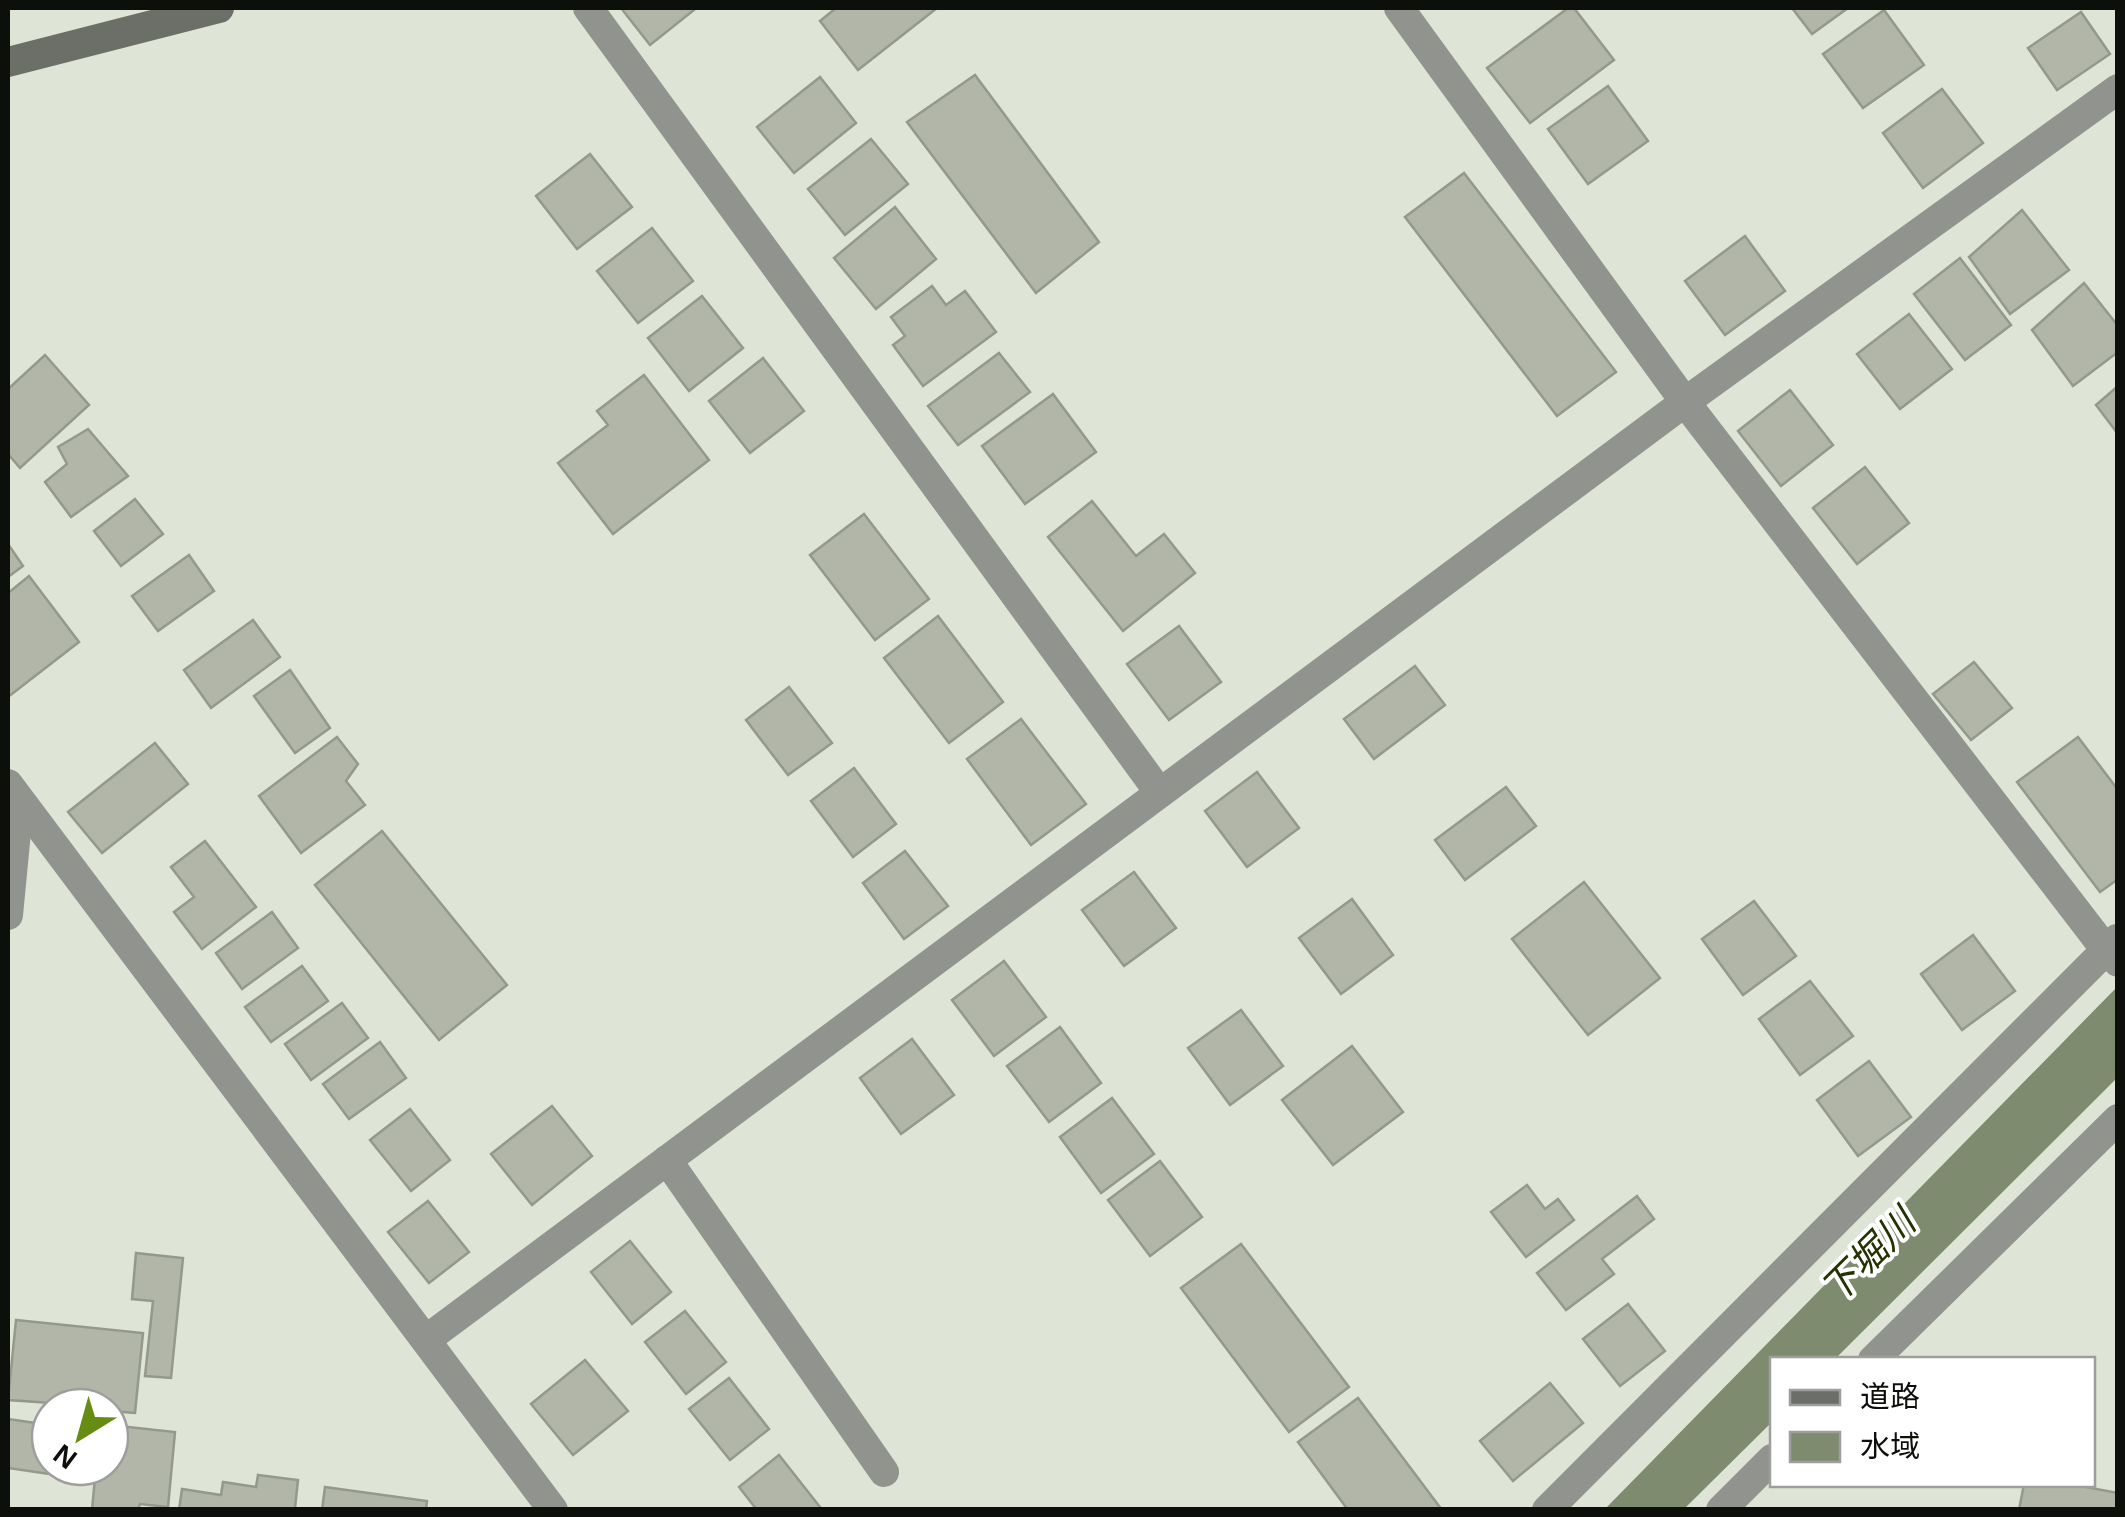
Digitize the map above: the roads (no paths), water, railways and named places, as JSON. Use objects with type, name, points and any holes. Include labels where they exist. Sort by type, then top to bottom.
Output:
[{"type":"main road","points":[[8,62],[219,8]]},
{"type":"street","points":[[588,8],[1159,792]]},
{"type":"street","points":[[1400,8],[1685,402],[2114,950],[1547,1510]]},
{"type":"street","points":[[426,1339],[1685,402],[2118,89]]},
{"type":"street","points":[[8,916],[13,792]]},
{"type":"street","points":[[13,792],[553,1510]]},
{"type":"street","points":[[1876,1357],[2118,1119]]},
{"type":"street","points":[[667,1160],[884,1472]]},
{"type":"street","points":[[1721,1510],[1770,1460]]},
{"type":"water","name":"下堀川","points":[[2117,987],[2117,1078],[1837,1357],[1770,1357],[1770,1424],[1684,1509],[1605,1509]]}]
